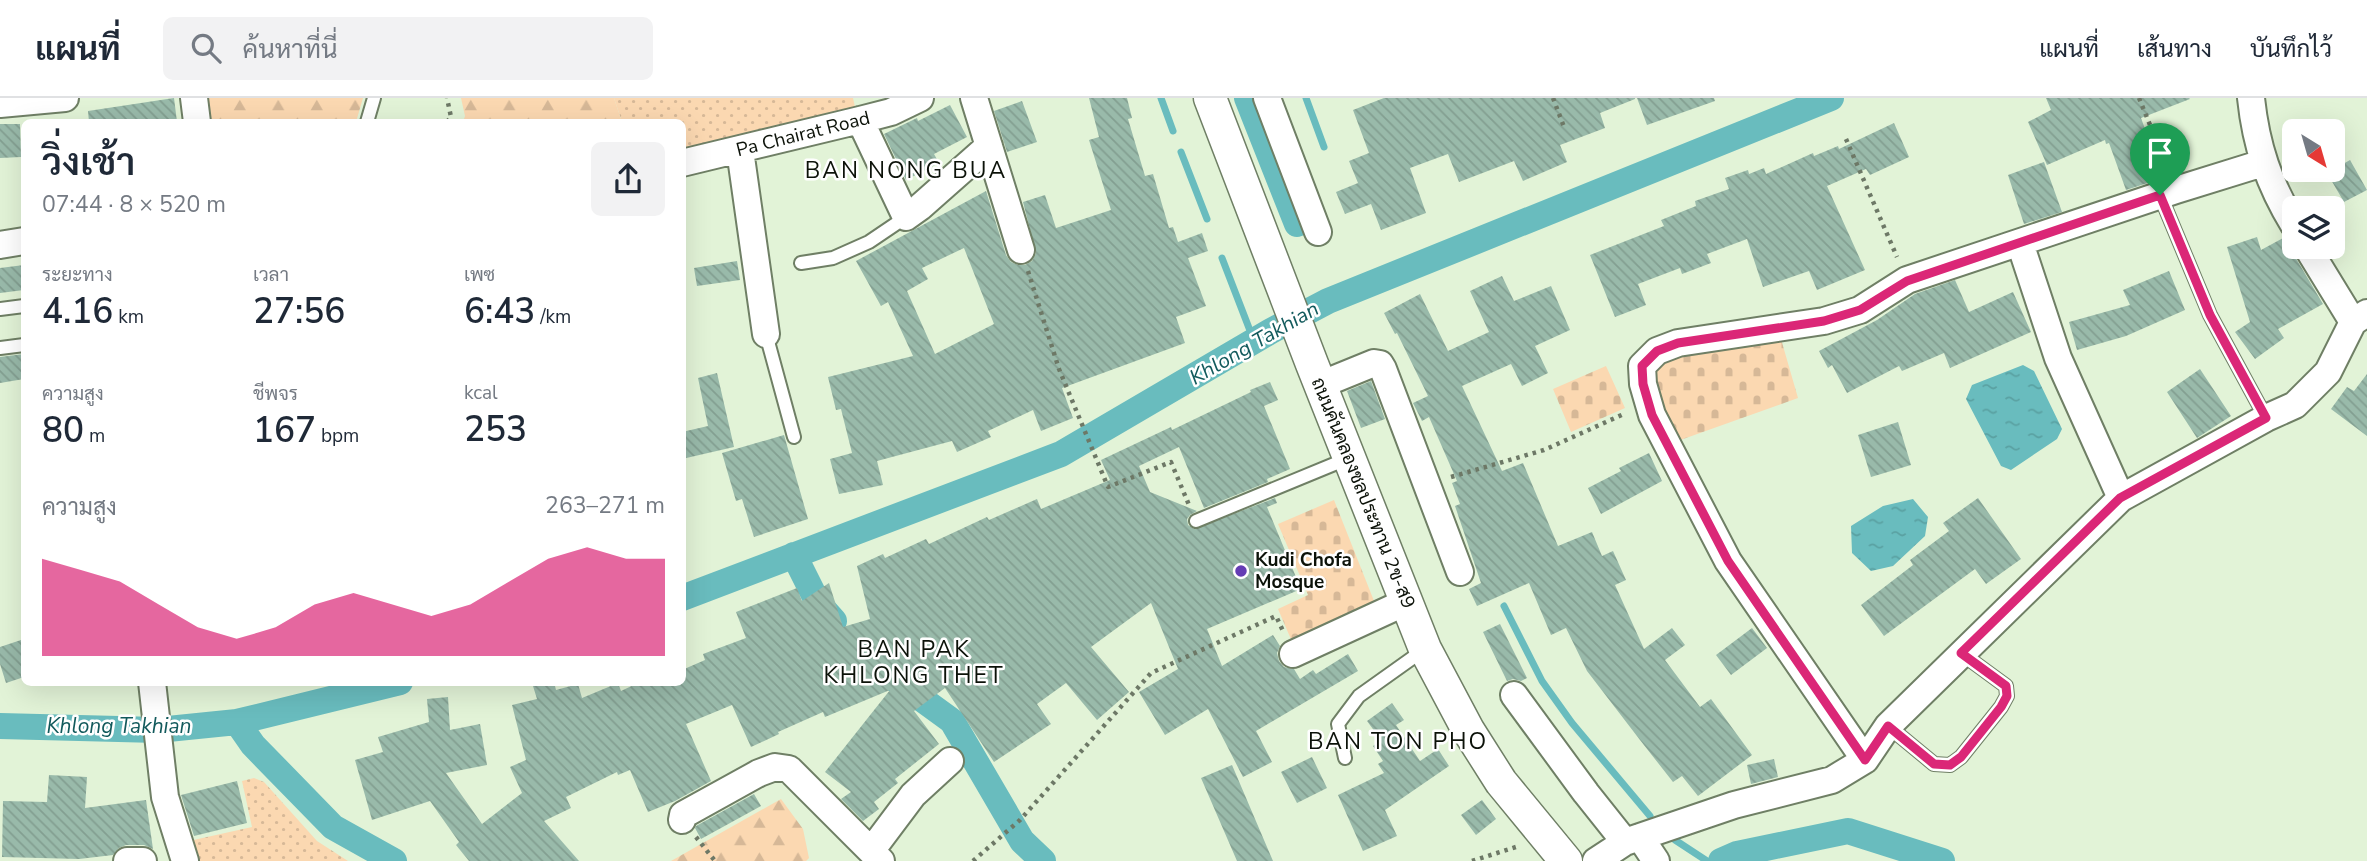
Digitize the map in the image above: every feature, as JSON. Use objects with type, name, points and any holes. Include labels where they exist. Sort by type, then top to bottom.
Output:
[{"type":"street","points":[[0,104],[65,98]]},
{"type":"street","points":[[194,98],[197,119]]},
{"type":"street","name":"Pa Chairat Road","points":[[686,162],[891,112],[920,98]]},
{"type":"street","points":[[974,98],[1021,250]]},
{"type":"street","name":"ถนนคันคลองชลประทาน 2ข-ส9","points":[[1210,98],[1425,649],[1468,730],[1502,782],[1556,849]]},
{"type":"street","points":[[1267,98],[1318,232]]},
{"type":"street","points":[[2251,98],[2263,163],[2282,206]]},
{"type":"street","points":[[860,120],[906,217],[989,146]]},
{"type":"street","points":[[740,150],[766,334]]},
{"type":"street","points":[[1865,760],[1728,561],[1647,404],[1642,366],[1657,351],[1678,343],[1824,321],[1860,310],[1907,281],[2263,163]]},
{"type":"street","points":[[0,245],[21,242]]},
{"type":"street","points":[[2020,243],[2057,358],[2120,498]]},
{"type":"street","points":[[1596,861],[1632,839],[1734,805],[1832,780],[1865,760],[1888,726],[2120,498],[2266,418],[2295,405],[2328,372],[2360,318],[2316,259]]},
{"type":"street","points":[[1316,375],[1380,364],[1460,572]]},
{"type":"street","points":[[1293,654],[1406,603]]},
{"type":"street","points":[[152,686],[165,797],[185,861]]},
{"type":"street","points":[[1514,695],[1586,793],[1656,861]]},
{"type":"street","points":[[682,820],[683,815],[759,773],[775,767],[789,769],[876,856],[913,795],[950,761]]},
{"type":"street","points":[[127,861],[143,861]]},
{"type":"lane","points":[[368,119],[374,98]]},
{"type":"lane","points":[[2168,193],[2210,315],[2266,418]]},
{"type":"lane","points":[[801,263],[833,258],[869,242],[906,217]]},
{"type":"lane","points":[[0,309],[21,306]]},
{"type":"lane","points":[[766,334],[794,437]]},
{"type":"lane","points":[[0,348],[21,345]]},
{"type":"lane","points":[[1196,522],[1349,458]]},
{"type":"lane","points":[[1345,758],[1338,724],[1359,696],[1425,649]]},
{"type":"lane","points":[[1888,726],[1934,764],[1950,765],[1961,757],[2007,696],[2006,686],[1961,653]]},
{"type":"path","points":[[447,98],[449,119]]},
{"type":"path","points":[[1553,98],[1564,127]]},
{"type":"path","points":[[2140,98],[2168,193]]},
{"type":"path","points":[[1846,139],[1907,281]]},
{"type":"path","points":[[1021,250],[1059,369],[1108,487],[1171,463],[1196,522]]},
{"type":"path","points":[[1426,481],[1466,474],[1544,450],[1647,404]]},
{"type":"path","points":[[973,861],[1020,820],[1151,673],[1276,616],[1293,654]]},
{"type":"path","points":[[1472,861],[1556,849]]},
{"type":"green space","points":[[201,98],[363,98],[357,119],[203,119]]},
{"type":"green space","points":[[461,98],[614,98],[621,119],[464,119]]},
{"type":"green space","points":[[614,98],[853,98],[855,107],[686,148],[686,119],[621,119]]},
{"type":"green space","points":[[1781,339],[1798,398],[1672,443],[1654,394],[1657,372],[1665,362],[1678,353]]},
{"type":"green space","points":[[1606,366],[1625,408],[1571,432],[1553,389]]},
{"type":"green space","points":[[1334,500],[1376,606],[1293,644],[1278,609],[1308,595],[1278,524]]},
{"type":"green space","points":[[254,778],[264,782],[317,841],[348,861],[196,861],[189,841],[252,827],[242,781]]},
{"type":"green space","points":[[781,799],[803,829],[809,858],[806,861],[671,861]]},
{"type":"water","points":[[2023,365],[2034,371],[2062,429],[2057,439],[2011,470],[2001,466],[1966,399],[1972,385]]},
{"type":"water","points":[[1913,499],[1928,517],[1925,536],[1893,566],[1871,571],[1852,553],[1851,526],[1883,506]]},
{"type":"building","points":[[174,98],[177,119],[89,119],[88,111]]},
{"type":"building","points":[[1089,98],[1127,98],[1132,118],[1128,119],[1145,176],[1153,174],[1169,228],[1173,227],[1178,242],[1202,233],[1208,251],[1188,258],[1206,306],[1176,317],[1185,343],[1062,388],[1073,418],[1041,431],[1033,410],[988,431],[991,437],[957,452],[952,441],[877,461],[883,485],[839,494],[830,459],[852,453],[841,409],[836,410],[828,377],[913,356],[888,302],[881,306],[856,261],[986,191],[1006,255],[1011,262],[1025,265],[1032,261],[1036,253],[1023,202],[1045,195],[1056,228],[1111,210],[1089,140],[1099,137]],"holes":[[[964,248],[994,324],[935,354],[907,291],[928,279],[922,268]]]},
{"type":"building","points":[[1384,98],[1635,99],[1600,113],[1605,128],[1560,145],[1567,162],[1523,181],[1514,161],[1459,182],[1448,154],[1410,168],[1426,213],[1381,230],[1371,204],[1345,214],[1336,192],[1358,183],[1349,161],[1369,153],[1353,110]]},
{"type":"building","points":[[1637,98],[1714,98],[1715,101],[1647,125]]},
{"type":"building","points":[[2046,98],[2190,99],[2141,118],[2163,178],[2126,190],[2109,143],[2106,144],[2105,140],[2047,165],[2028,122],[2051,110]]},
{"type":"building","points":[[1022,101],[1037,142],[1007,152],[994,111]]},
{"type":"building","points":[[950,105],[967,137],[934,154],[939,163],[906,180],[884,134]]},
{"type":"building","points":[[1894,123],[1909,157],[1870,175],[1866,169],[1827,186],[1865,270],[1817,290],[1809,271],[1763,287],[1747,239],[1707,254],[1711,263],[1682,274],[1680,268],[1638,284],[1646,305],[1615,317],[1590,255],[1664,226],[1661,220],[1696,206],[1695,201],[1729,189],[1725,178],[1764,168],[1766,174],[1813,153],[1814,156],[1838,146],[1839,149]]},
{"type":"building","points":[[0,124],[20,124],[21,157],[0,158]]},
{"type":"building","points":[[2350,160],[2367,190],[2345,201],[2345,196],[2340,196],[2332,182],[2345,182],[2345,163]]},
{"type":"building","points":[[2044,162],[2062,212],[2024,224],[2008,175]]},
{"type":"building","points":[[2257,237],[2261,250],[2282,239],[2282,259],[2296,259],[2323,304],[2278,329],[2284,338],[2255,359],[2235,332],[2250,322],[2227,247]]},
{"type":"building","points":[[737,261],[740,280],[697,286],[694,268]]},
{"type":"building","points":[[21,265],[21,290],[0,293],[0,268]]},
{"type":"building","points":[[2169,271],[2185,310],[2126,336],[2077,350],[2069,322],[2130,305],[2123,290]]},
{"type":"building","points":[[1502,276],[1514,301],[1551,286],[1570,330],[1535,346],[1548,373],[1522,386],[1511,364],[1462,386],[1502,471],[1523,463],[1558,546],[1592,532],[1602,556],[1613,551],[1626,580],[1615,585],[1644,649],[1672,628],[1685,645],[1665,660],[1700,707],[1711,699],[1752,755],[1698,796],[1682,776],[1673,782],[1640,740],[1587,671],[1566,628],[1551,635],[1529,583],[1477,606],[1469,589],[1481,583],[1455,506],[1460,504],[1452,483],[1457,481],[1429,417],[1422,421],[1413,403],[1428,396],[1397,333],[1395,334],[1384,313],[1420,294],[1448,351],[1489,332],[1470,291]]},
{"type":"building","points":[[1955,280],[1969,312],[2013,292],[2031,332],[1950,368],[1944,353],[1902,371],[1899,366],[1847,393],[1832,365],[1828,368],[1819,351],[1877,320],[1915,294]]},
{"type":"building","points":[[21,354],[21,380],[0,383],[0,357]]},
{"type":"building","points":[[2200,369],[2231,416],[2197,438],[2167,392]]},
{"type":"building","points":[[717,373],[734,447],[686,458],[686,431],[708,426],[698,378]]},
{"type":"building","points":[[2367,374],[2367,436],[2331,409],[2347,387],[2354,391]]},
{"type":"building","points":[[1371,381],[1385,419],[1361,428],[1347,391]]},
{"type":"building","points":[[1270,382],[1278,400],[1264,406],[1290,469],[1267,479],[1268,482],[1204,508],[1179,447],[1139,466],[1150,492],[1197,511],[1187,519],[1188,525],[1194,529],[1275,498],[1277,503],[1267,507],[1301,589],[1207,629],[1222,666],[1273,635],[1280,646],[1277,653],[1279,661],[1284,667],[1294,669],[1300,679],[1313,670],[1316,674],[1348,654],[1358,671],[1256,731],[1272,762],[1243,777],[1208,709],[1165,735],[1139,692],[1178,669],[1151,603],[1091,647],[1129,692],[1097,720],[1066,683],[1037,704],[1051,724],[994,762],[945,688],[914,711],[939,744],[895,779],[898,783],[874,802],[879,809],[863,821],[841,799],[851,792],[825,772],[890,690],[825,717],[823,712],[751,747],[732,705],[686,724],[711,781],[648,812],[630,770],[618,775],[617,772],[566,797],[571,808],[544,821],[579,861],[469,861],[456,845],[459,842],[430,801],[372,820],[355,760],[383,752],[378,737],[429,722],[427,699],[448,697],[450,730],[480,724],[487,765],[446,773],[482,824],[522,793],[510,767],[526,760],[512,705],[537,699],[533,686],[555,686],[556,690],[579,686],[582,698],[611,686],[619,686],[621,691],[632,686],[686,686],[686,668],[705,660],[703,654],[746,638],[736,612],[797,588],[802,601],[829,583],[843,627],[870,619],[857,566],[883,554],[885,558],[926,539],[929,544],[987,517],[989,520],[1037,499],[1041,509],[1110,480],[1101,460],[1171,427],[1172,430],[1251,392],[1250,390]]},
{"type":"building","points":[[1898,422],[1911,465],[1871,477],[1858,435]]},
{"type":"building","points":[[784,435],[808,519],[754,537],[742,499],[736,501],[722,453]]},
{"type":"building","points":[[1649,453],[1662,481],[1601,514],[1588,488]]},
{"type":"building","points":[[1978,498],[2021,559],[1986,584],[1975,569],[1884,636],[1861,605],[1913,565],[1910,560],[1949,531],[1943,523]]},
{"type":"building","points":[[1500,624],[1527,678],[1521,681],[1507,681],[1483,632]]},
{"type":"building","points":[[1752,628],[1767,648],[1731,675],[1716,655]]},
{"type":"building","points":[[21,640],[21,678],[6,683],[0,664],[0,647]]},
{"type":"building","points":[[1392,703],[1404,720],[1396,725],[1420,761],[1438,749],[1449,766],[1385,810],[1397,836],[1363,851],[1338,795],[1384,773],[1378,764],[1383,761],[1373,746],[1381,740],[1367,721]]},
{"type":"building","points":[[1312,757],[1327,788],[1297,803],[1281,772]]},
{"type":"building","points":[[1774,759],[1778,777],[1751,784],[1747,765]]},
{"type":"building","points":[[1232,765],[1273,861],[1237,861],[1201,778]]},
{"type":"building","points":[[49,775],[87,777],[85,808],[146,800],[153,849],[144,845],[126,845],[113,855],[79,859],[2,857],[3,801],[47,802]]},
{"type":"building","points":[[237,781],[247,823],[194,836],[181,795]]},
{"type":"building","points":[[754,794],[761,806],[701,839],[696,826]]},
{"type":"building","points":[[1482,800],[1496,819],[1476,835],[1461,815]]},
{"type":"waterway","points":[[1161,98],[1173,131]]},
{"type":"waterway","points":[[1247,98],[1297,224]]},
{"type":"waterway","points":[[1306,98],[1324,147]]},
{"type":"waterway","name":"Khlong Takhian","points":[[686,596],[1061,454],[1271,331],[1328,301],[1831,98]]},
{"type":"waterway","points":[[1181,152],[1207,219]]},
{"type":"waterway","points":[[1222,258],[1254,341]]},
{"type":"waterway","points":[[794,555],[818,603],[834,621]]},
{"type":"waterway","points":[[1504,606],[1542,681],[1572,723],[1650,816]]},
{"type":"waterway","points":[[897,681],[952,721],[1022,841],[1043,861]]},
{"type":"waterway","name":"Khlong Takhian","points":[[0,726],[158,730],[237,722],[384,686]]},
{"type":"waterway","points":[[237,722],[253,745],[333,827],[394,861]]},
{"type":"waterway","points":[[1721,861],[1737,854],[1848,831],[1942,861]]},
{"type":"waterway","points":[[1675,840],[1707,861]]},
{"type":"place","name":"Kudi Chofa Mosque","points":[[1241,571]]},
{"type":"district","name":"BAN NONG BUA","points":[[906,170]]},
{"type":"district","name":"BAN PAK KHLONG THET","points":[[914,662]]},
{"type":"district","name":"BAN TON PHO","points":[[1398,741]]},
{"type":"route","points":[[2160,195],[2210,315],[2266,418],[2120,498],[1961,653],[2006,686],[2007,696],[1961,757],[1950,765],[1934,764],[1888,726],[1865,760],[1728,561],[1647,404],[1642,366],[1657,351],[1678,343],[1824,321],[1860,310],[1907,281],[2160,195]]}]
